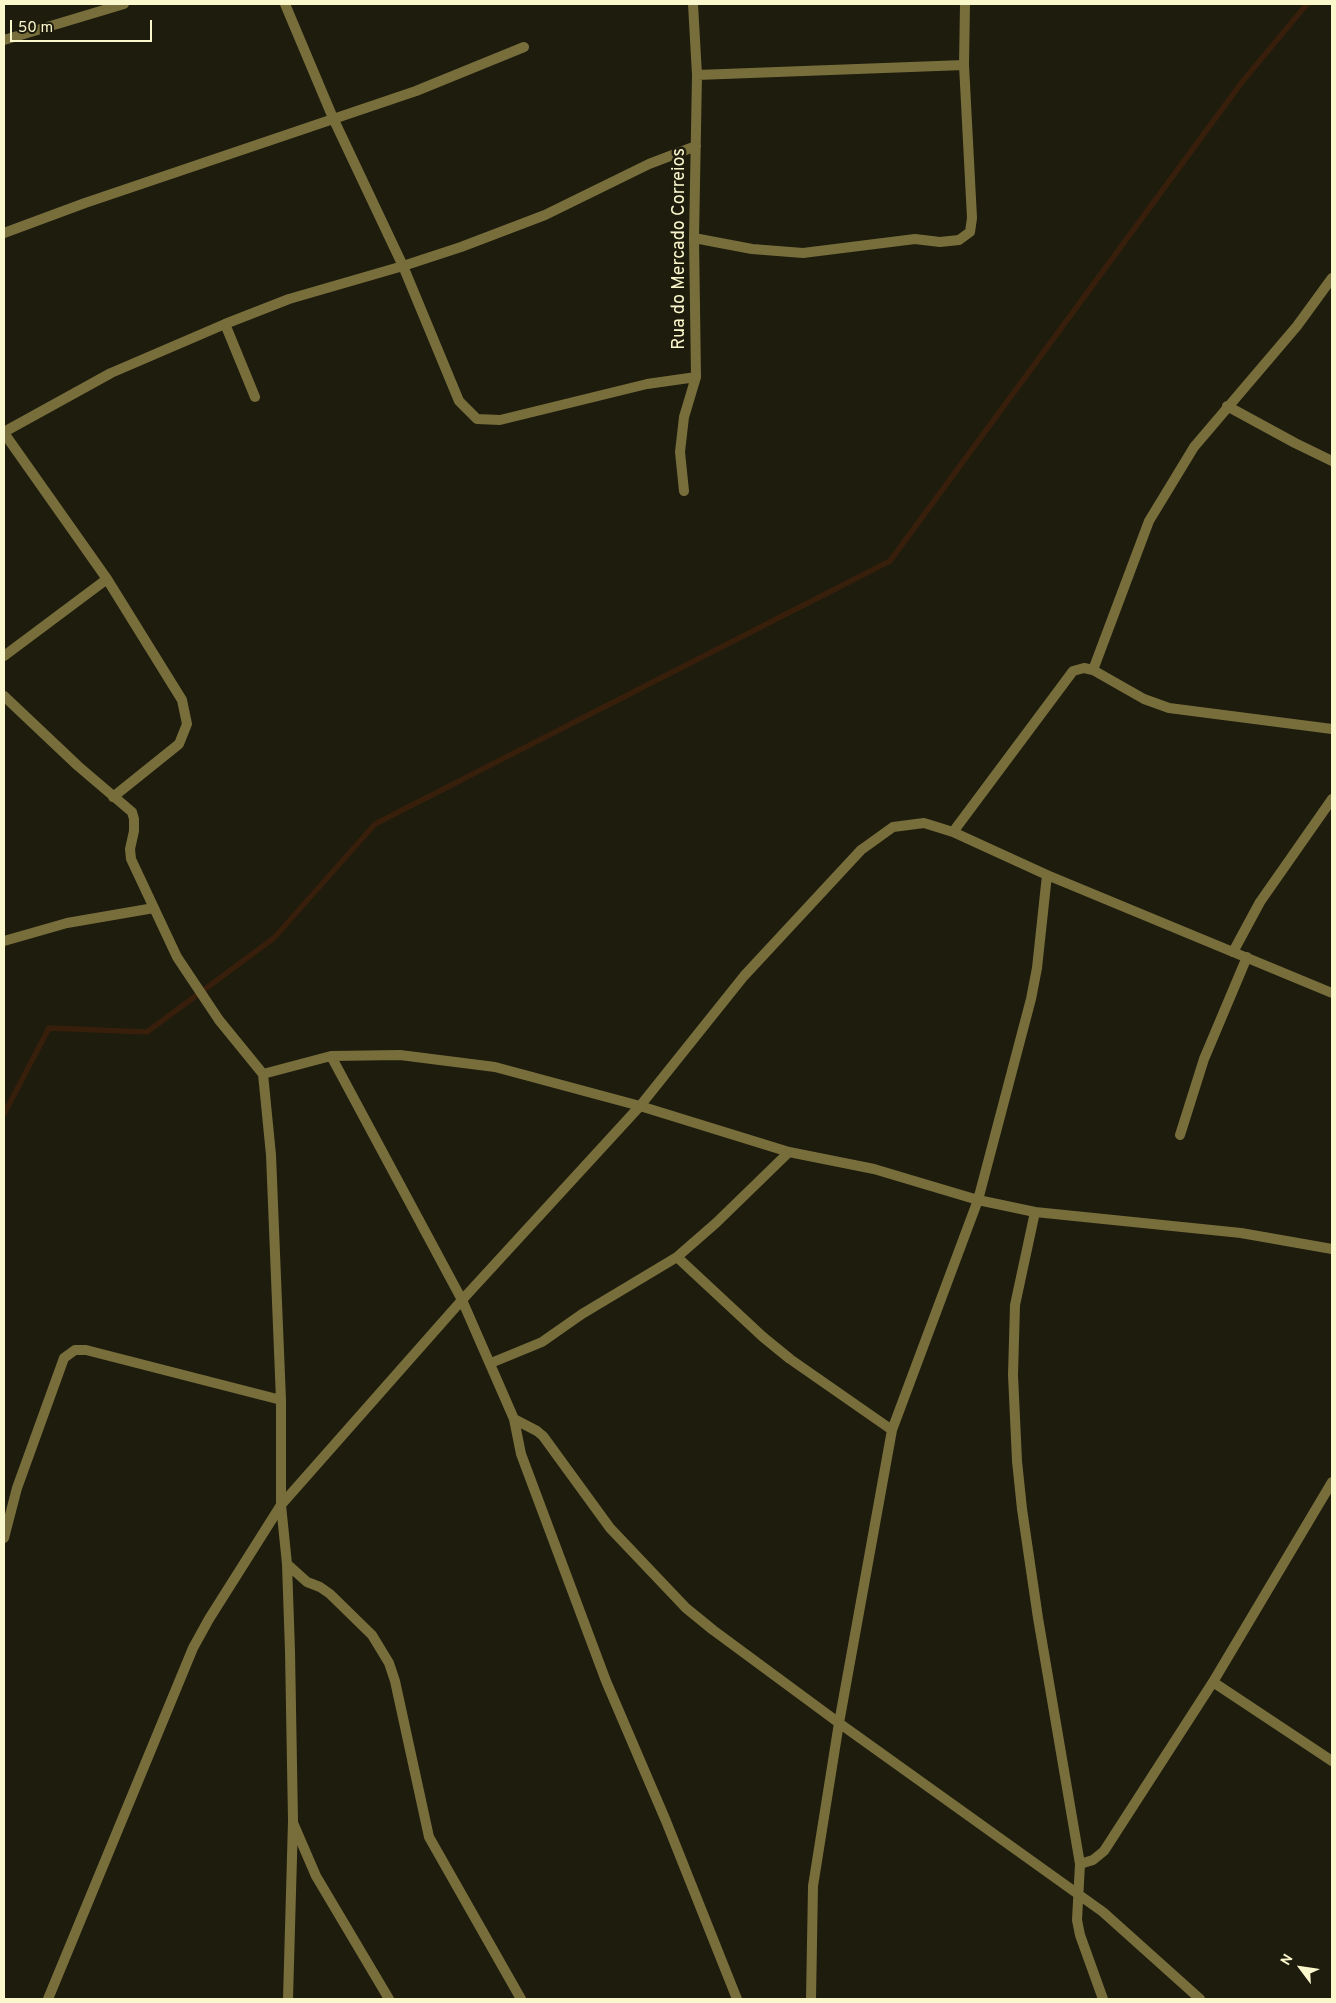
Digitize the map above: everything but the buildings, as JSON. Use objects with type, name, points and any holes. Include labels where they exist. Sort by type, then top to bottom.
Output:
[{"type":"street","points":[[4,40],[124,4]]},
{"type":"street","points":[[285,4],[333,118],[403,266],[459,401],[477,418],[500,420],[647,384],[696,377]]},
{"type":"street","name":"Rua do Mercado Correios","points":[[684,492],[680,452],[684,417],[696,377],[694,238],[697,75],[693,4]]},
{"type":"street","points":[[694,238],[752,249],[803,254],[915,239],[940,242],[959,240],[970,232],[972,218],[964,65],[965,4]]},
{"type":"street","points":[[4,233],[85,203],[416,91],[524,47]]},
{"type":"street","points":[[697,75],[964,65]]},
{"type":"street","points":[[113,797],[179,744],[187,724],[182,700],[108,579],[4,432],[111,373],[225,324],[289,299],[461,247],[545,215],[649,164],[696,146]]},
{"type":"street","points":[[1093,670],[1149,521],[1194,447],[1297,326],[1332,278]]},
{"type":"street","points":[[225,324],[255,397]]},
{"type":"street","points":[[1227,406],[1332,461]]},
{"type":"street","points":[[4,656],[108,579]]},
{"type":"street","points":[[953,832],[1073,671],[1084,668],[1093,670],[1144,699],[1169,708],[1332,729]]},
{"type":"street","points":[[4,696],[113,797],[132,812],[134,831],[130,849],[131,859],[177,957],[219,1020],[263,1074],[271,1155],[282,1400],[281,1506],[287,1564],[293,1822],[288,1999]]},
{"type":"street","points":[[1233,952],[1260,902],[1332,799]]},
{"type":"street","points":[[48,1999],[193,1648],[209,1619],[281,1506],[462,1300],[640,1106],[744,976],[861,850],[893,827],[924,823],[953,832],[1047,875],[1332,993]]},
{"type":"street","points":[[811,1999],[813,1886],[839,1723],[892,1430],[978,1200],[1031,999],[1037,968],[1047,875]]},
{"type":"street","points":[[4,941],[67,923],[154,908]]},
{"type":"street","points":[[1180,1135],[1204,1059],[1247,957]]},
{"type":"street","points":[[263,1074],[331,1056],[400,1055],[496,1067],[640,1106],[790,1152],[874,1169],[978,1200],[1035,1212],[1241,1233],[1332,1249]]},
{"type":"street","points":[[331,1056],[462,1300],[491,1363],[514,1419],[521,1454],[606,1680],[666,1821],[738,1999]]},
{"type":"street","points":[[491,1363],[542,1342],[582,1314],[678,1257],[790,1152]]},
{"type":"street","points":[[1035,1212],[1015,1305],[1013,1375],[1017,1461],[1038,1618],[1080,1864],[1077,1920],[1080,1935],[1104,1999]]},
{"type":"street","points":[[678,1257],[763,1337],[790,1359],[892,1430]]},
{"type":"street","points":[[4,1538],[17,1488],[64,1358],[75,1350],[86,1350],[282,1400]]},
{"type":"street","points":[[514,1419],[543,1436],[610,1528],[686,1608],[712,1630],[1103,1912],[1200,1999]]},
{"type":"street","points":[[1080,1864],[1094,1860],[1104,1851],[1213,1682],[1332,1482]]},
{"type":"street","points":[[287,1564],[307,1582],[320,1587],[330,1594],[372,1635],[385,1656],[395,1681],[429,1837],[521,1999]]},
{"type":"street","points":[[1213,1682],[1332,1761]]},
{"type":"street","points":[[293,1822],[316,1876],[389,1999]]},
{"type":"waterway","points":[[4,1114],[49,1028],[147,1032],[274,938],[375,824],[890,561],[1242,82],[1307,4]]}]
